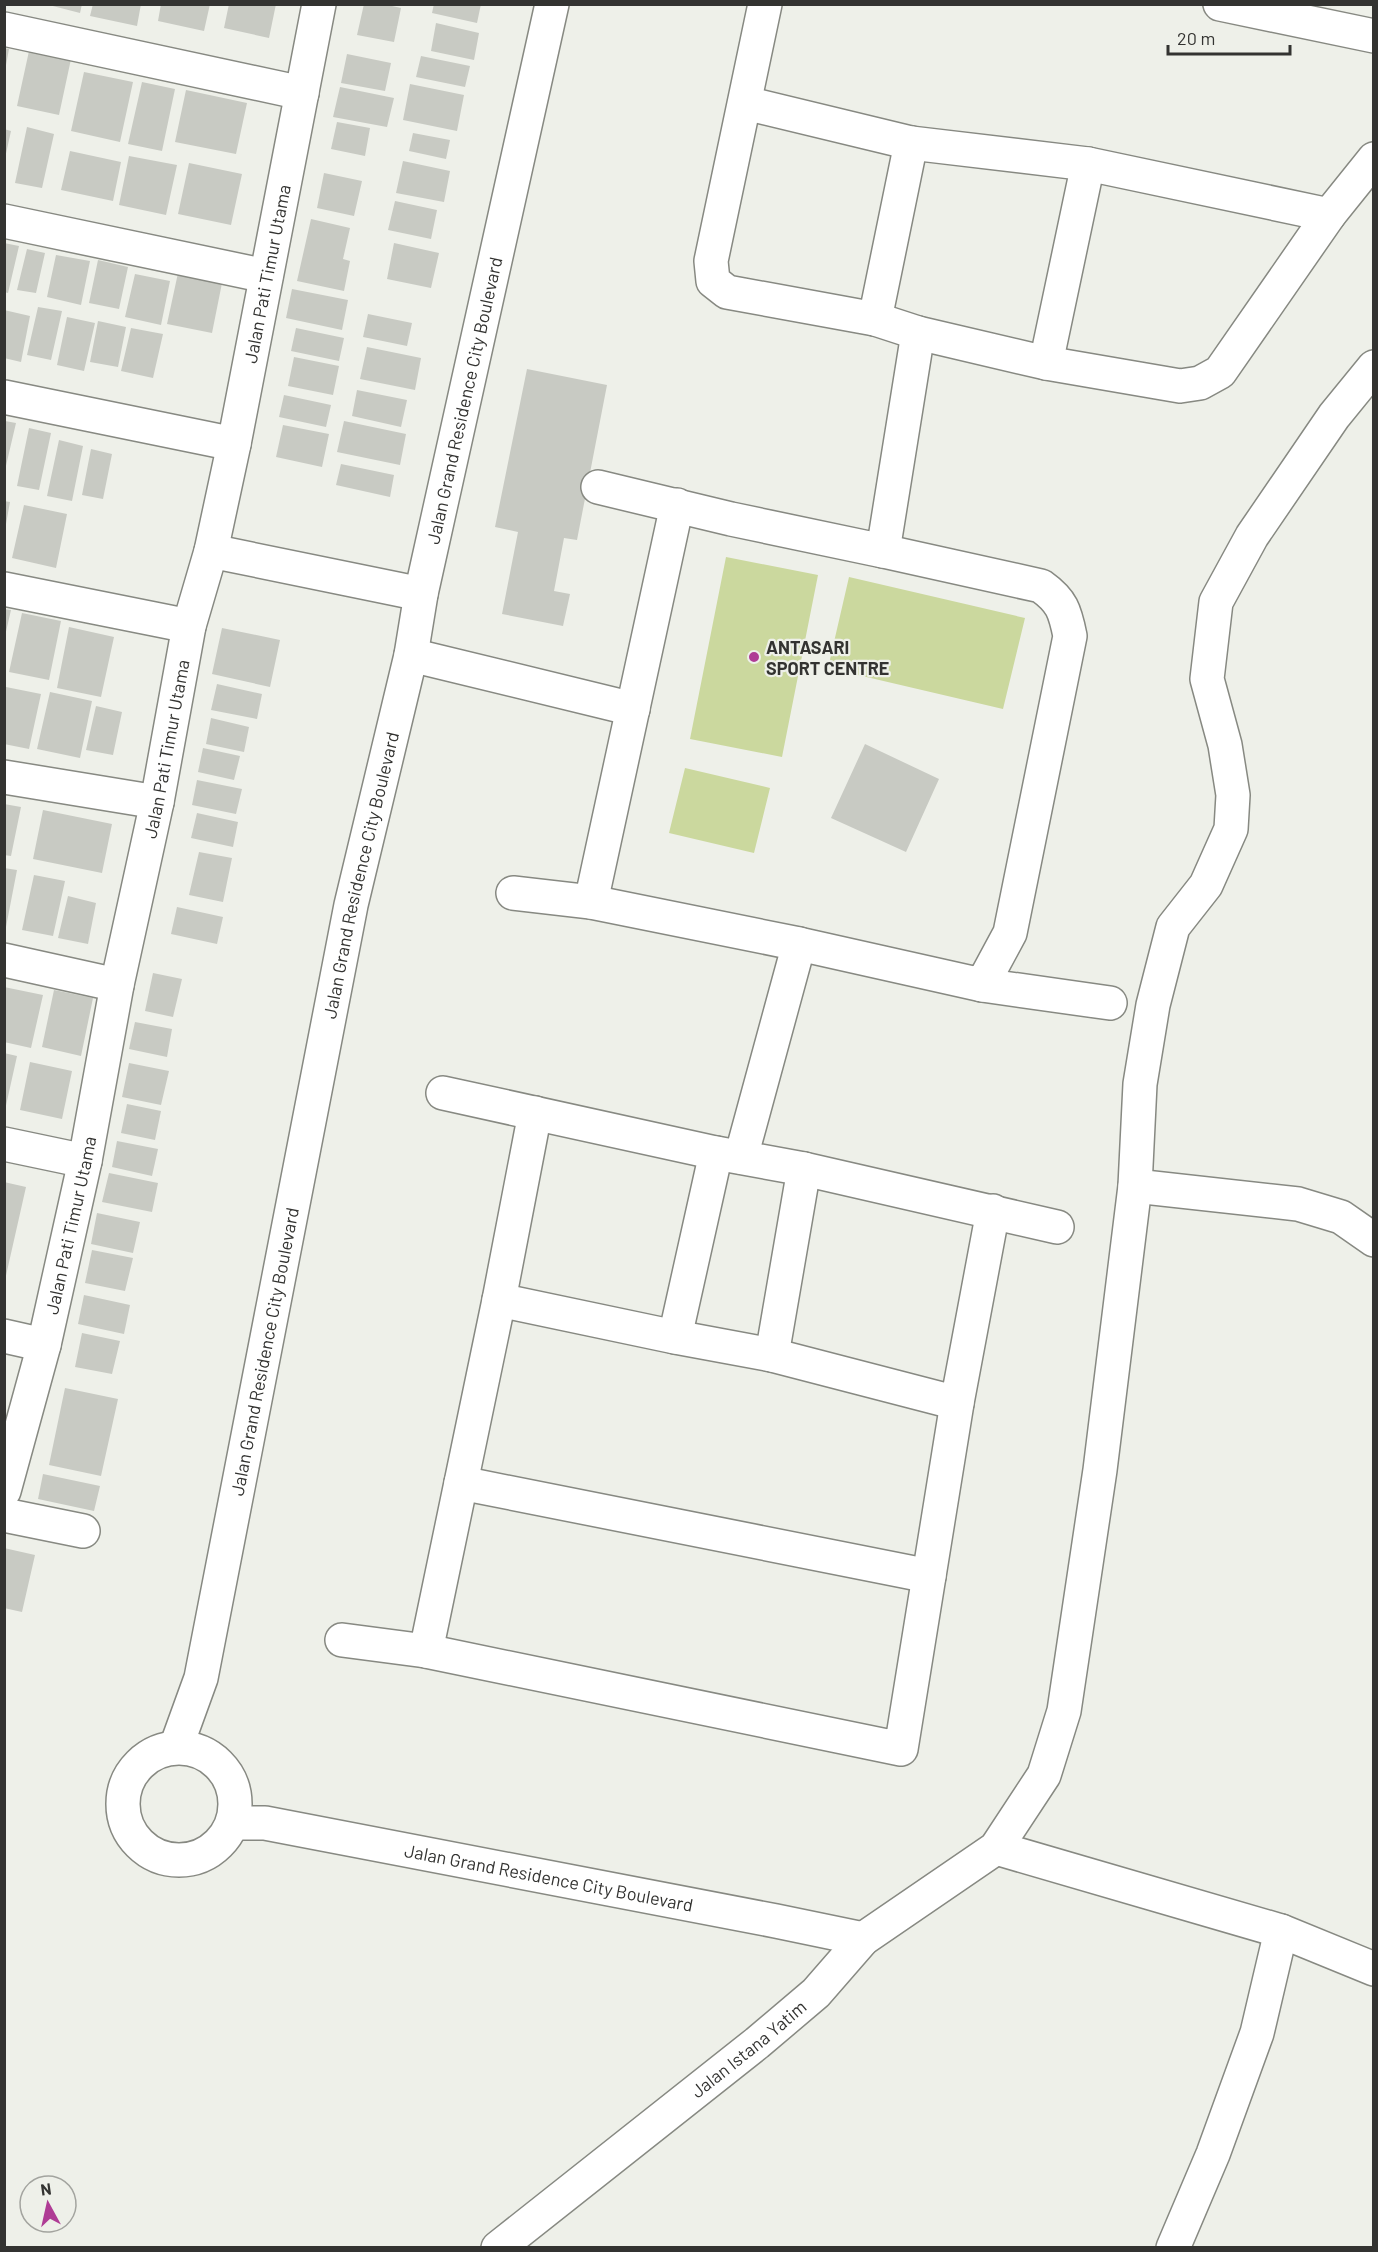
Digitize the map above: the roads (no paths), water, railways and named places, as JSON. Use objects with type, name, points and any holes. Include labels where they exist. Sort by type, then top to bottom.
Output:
[{"type":"street","name":"Jalan Pati Timur Utama","points":[[4,1491],[44,1345],[85,1161],[117,985],[157,802],[189,626],[211,550],[234,444],[319,4]]},
{"type":"street","name":"Jalan Grand Residence City Boulevard","points":[[176,1747],[201,1678],[351,905],[411,655],[421,594],[552,4]]},
{"type":"street","points":[[765,4],[711,261],[713,281],[727,292],[875,319],[918,333],[1046,363],[1180,386],[1200,383],[1220,372],[1329,215],[1374,159]]},
{"type":"street","points":[[1220,4],[1374,36]]},
{"type":"street","points":[[4,29],[302,93]]},
{"type":"street","points":[[746,103],[911,143],[1088,165],[1329,215]]},
{"type":"street","points":[[875,319],[911,143]]},
{"type":"street","points":[[1046,363],[1088,165]]},
{"type":"street","points":[[4,220],[266,276]]},
{"type":"street","points":[[883,551],[918,333]]},
{"type":"street","points":[[1374,367],[1334,416],[1252,536],[1215,602],[1207,680],[1225,745],[1233,795],[1231,829],[1206,885],[1173,927],[1154,1005],[1140,1084],[1135,1186],[1100,1470],[1064,1711],[1044,1774],[996,1848],[1281,1931],[1374,1969]]},
{"type":"street","points":[[4,397],[234,444]]},
{"type":"street","points":[[598,487],[731,519],[1041,586],[1058,600],[1066,617],[1070,636],[1010,933],[982,985]]},
{"type":"street","points":[[591,902],[677,505]]},
{"type":"street","points":[[211,550],[421,594]]},
{"type":"street","points":[[4,589],[189,626]]},
{"type":"street","points":[[411,655],[633,709]]},
{"type":"street","points":[[4,777],[157,802]]},
{"type":"street","points":[[513,893],[591,902],[799,944],[982,985],[1110,1003]]},
{"type":"street","points":[[675,1337],[729,1155],[799,944]]},
{"type":"street","points":[[4,960],[117,985]]},
{"type":"street","points":[[443,1093],[804,1169],[1057,1227]]},
{"type":"street","points":[[426,1651],[499,1300],[535,1113]]},
{"type":"street","points":[[4,1144],[85,1161]]},
{"type":"street","points":[[772,1355],[804,1169]]},
{"type":"street","points":[[1135,1186],[1298,1204],[1341,1217],[1374,1240]]},
{"type":"street","points":[[342,1640],[426,1651],[901,1749],[957,1403],[993,1211]]},
{"type":"street","points":[[499,1300],[772,1355],[957,1403]]},
{"type":"street","points":[[4,1336],[44,1345]]},
{"type":"street","points":[[461,1483],[929,1576]]},
{"type":"street","points":[[4,1515],[84,1531]]},
{"type":"street","points":[[176,1747],[198,1750],[218,1761],[231,1779],[237,1801],[234,1823],[222,1842],[204,1855],[183,1861],[161,1858],[141,1846],[128,1829],[122,1807],[125,1785],[136,1766],[155,1753],[176,1747]]},
{"type":"street","name":"Jalan Grand Residence City Boulevard","points":[[234,1823],[265,1823],[764,1918],[863,1940]]},
{"type":"street","name":"Jalan Istana Yatim","points":[[498,2247],[757,2043],[816,1993],[863,1940],[996,1848]]},
{"type":"street","points":[[1173,2247],[1213,2154],[1257,2033],[1281,1931]]},
{"type":"place","name":"ANTASARI SPORT CENTRE","points":[[754,657]]}]
